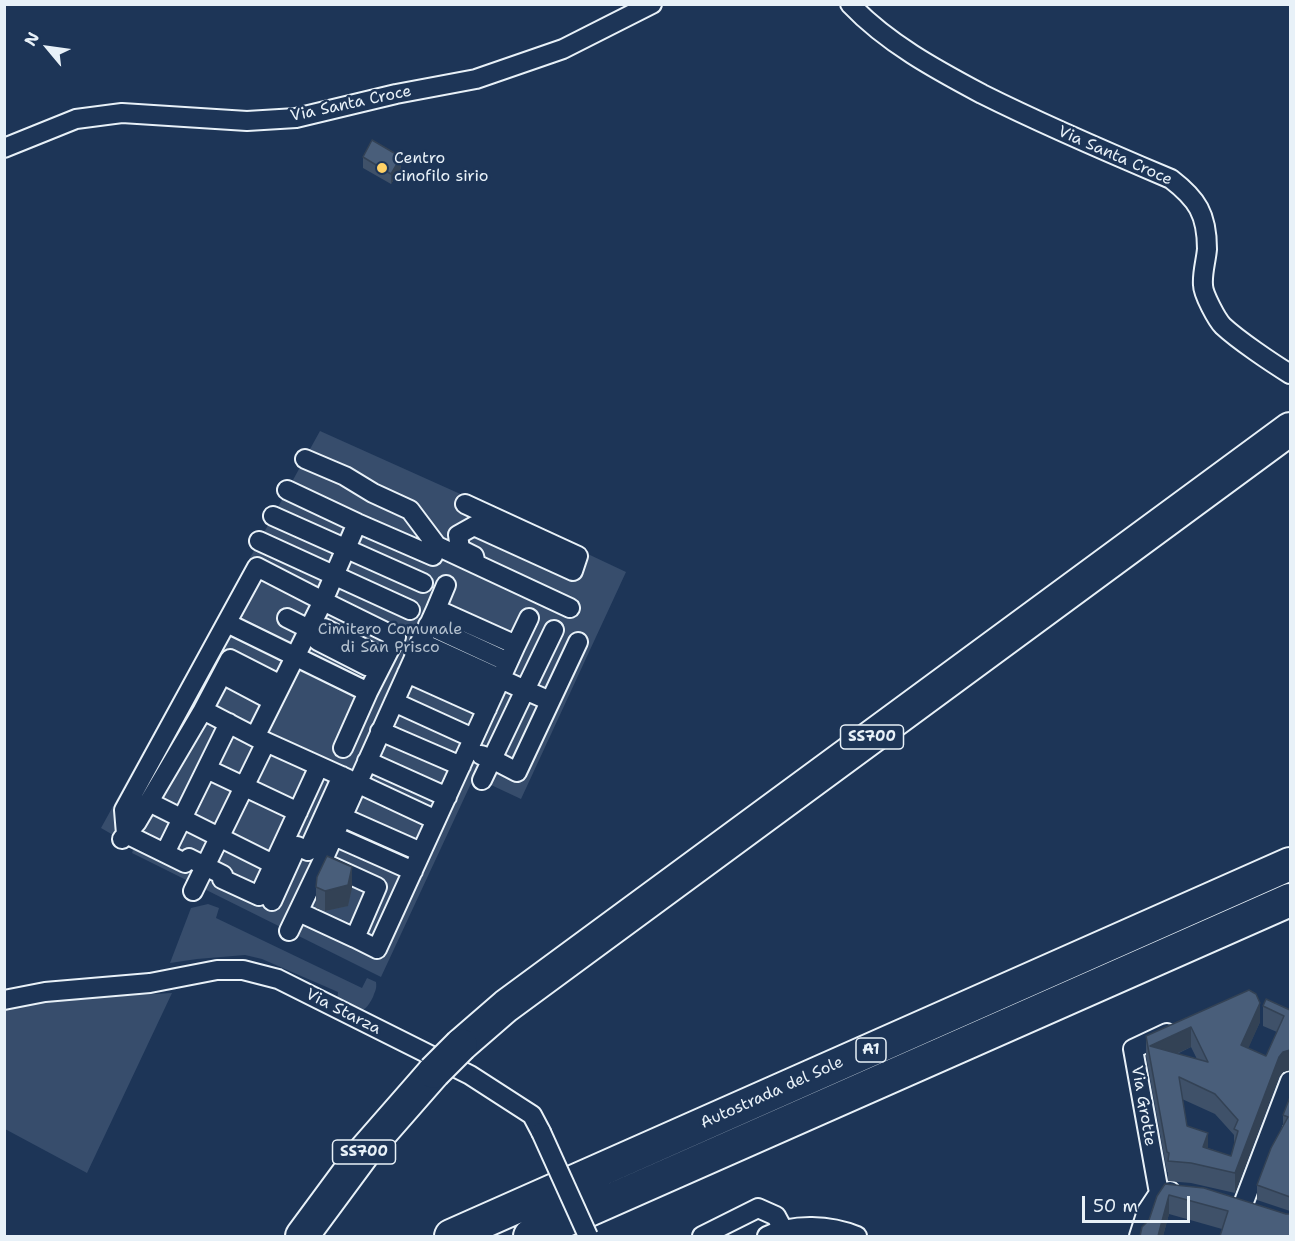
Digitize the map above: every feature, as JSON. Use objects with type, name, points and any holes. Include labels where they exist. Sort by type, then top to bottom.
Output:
[{"type":"highway","name":"SS700","points":[[302,1236],[364,1152],[434,1072],[506,1006],[1288,431]]},
{"type":"highway","name":"Autostrada del Sole","points":[[451,1236],[1290,864]]},
{"type":"highway","name":"Autostrada del Sole","points":[[530,1236],[1290,900]]},
{"type":"street","name":"Via Santa Croce","points":[[4,148],[76,119],[122,113],[248,121],[296,118],[396,94],[476,79],[563,49],[652,4]]},
{"type":"street","name":"Via Santa Croce","points":[[850,4],[870,26],[942,73],[1028,117],[1171,179],[1187,191],[1198,204],[1204,223],[1207,248],[1202,286],[1212,308],[1222,325],[1290,374]]},
{"type":"street","points":[[305,459],[345,476],[373,494],[410,510],[424,522],[437,546],[570,608]]},
{"type":"street","points":[[287,490],[433,556],[437,546]]},
{"type":"street","points":[[465,504],[578,555],[573,571],[474,526],[458,534],[460,549],[474,556],[476,564]]},
{"type":"street","points":[[273,516],[423,583]]},
{"type":"street","points":[[193,891],[244,787],[277,693],[296,656],[315,632],[323,601],[357,523]]},
{"type":"street","points":[[259,541],[410,610]]},
{"type":"street","points":[[123,837],[123,810],[257,567],[493,694],[525,690],[550,701]]},
{"type":"street","points":[[272,901],[297,846],[308,851],[349,780],[367,760],[394,702],[408,649],[432,617],[446,585]]},
{"type":"street","points":[[432,617],[516,645]]},
{"type":"street","points":[[432,617],[508,662]]},
{"type":"street","points":[[287,618],[315,632]]},
{"type":"street","points":[[299,912],[377,949],[529,618]]},
{"type":"street","points":[[226,623],[368,692]]},
{"type":"street","points":[[315,632],[324,628],[373,653],[376,662],[368,692],[343,748]]},
{"type":"street","points":[[482,780],[554,630]]},
{"type":"street","points":[[394,702],[471,743],[492,759],[517,772],[578,642]]},
{"type":"street","points":[[376,662],[408,649]]},
{"type":"street","points":[[408,649],[493,694]]},
{"type":"street","points":[[123,837],[137,822],[222,674],[277,693]]},
{"type":"street","points":[[203,710],[260,739],[436,820]]},
{"type":"street","points":[[165,853],[229,723]]},
{"type":"street","points":[[380,731],[460,766]]},
{"type":"street","points":[[367,760],[447,797]]},
{"type":"street","points":[[123,837],[185,863],[189,858],[223,875],[222,879],[259,896],[319,766]]},
{"type":"street","points":[[207,769],[298,812]]},
{"type":"street","points":[[290,931],[342,817],[349,780]]},
{"type":"street","points":[[149,801],[182,820],[273,864]]},
{"type":"street","points":[[342,817],[421,852]]},
{"type":"street","points":[[334,836],[413,871]]},
{"type":"street","points":[[322,862],[400,898]]},
{"type":"street","points":[[355,939],[377,887]]},
{"type":"street","name":"Via Starza","points":[[4,1000],[45,992],[150,983],[217,970],[243,970],[278,979],[470,1075],[532,1115],[588,1236]]},
{"type":"street","name":"Via Grotte","points":[[1159,1193],[1132,1048],[1183,1026]]},
{"type":"street","points":[[1261,1213],[1236,1205],[1290,1081]]},
{"type":"street","points":[[1139,1236],[1147,1211],[1159,1193],[1172,1191],[1184,1193]]},
{"type":"street","points":[[702,1236],[758,1208],[776,1216],[776,1234],[815,1226],[857,1236]]},
{"type":"green space","name":"Cimitero Comunale di San Prisco","points":[[320,431],[626,572],[521,799],[474,777],[381,977],[132,853],[134,847],[101,828]]},
{"type":"green space","points":[[208,904],[219,908],[216,918],[362,988],[367,978],[376,982],[376,990],[369,1004],[358,1011],[349,1009],[337,1004],[338,992],[262,959],[245,955],[170,963],[191,908]]},
{"type":"green space","points":[[172,993],[87,1173],[5,1129],[5,1009],[54,1000]]},
{"type":"building","points":[[372,140],[401,157],[391,174],[363,157]]},
{"type":"building","points":[[327,856],[352,867],[348,885],[325,891],[316,887],[317,877]]},
{"type":"building","points":[[1249,990],[1256,994],[1260,1003],[1241,1045],[1266,1056],[1284,1016],[1263,1006],[1266,999],[1290,1010],[1290,1050],[1283,1052],[1279,1057],[1235,1173],[1191,1163],[1168,1161],[1169,1153],[1146,1036]],"holes":[[[1191,1027],[1208,1062],[1150,1046]],[[1179,1077],[1215,1094],[1238,1120],[1234,1129],[1238,1131],[1231,1156],[1203,1147],[1208,1133],[1187,1126]]]},
{"type":"building","points":[[1290,1097],[1290,1197],[1257,1185],[1271,1148],[1288,1117],[1283,1115]]},
{"type":"building","points":[[1165,1184],[1204,1188],[1290,1214],[1290,1236],[1220,1236],[1228,1211],[1169,1195],[1158,1236],[1140,1236],[1142,1227],[1149,1220],[1157,1196]]},
{"type":"tunnel","points":[[317,614],[389,650]]},
{"type":"tunnel","points":[[302,644],[374,680]]},
{"type":"place","name":"Centro cinofilo sirio","points":[[382,168]]}]
